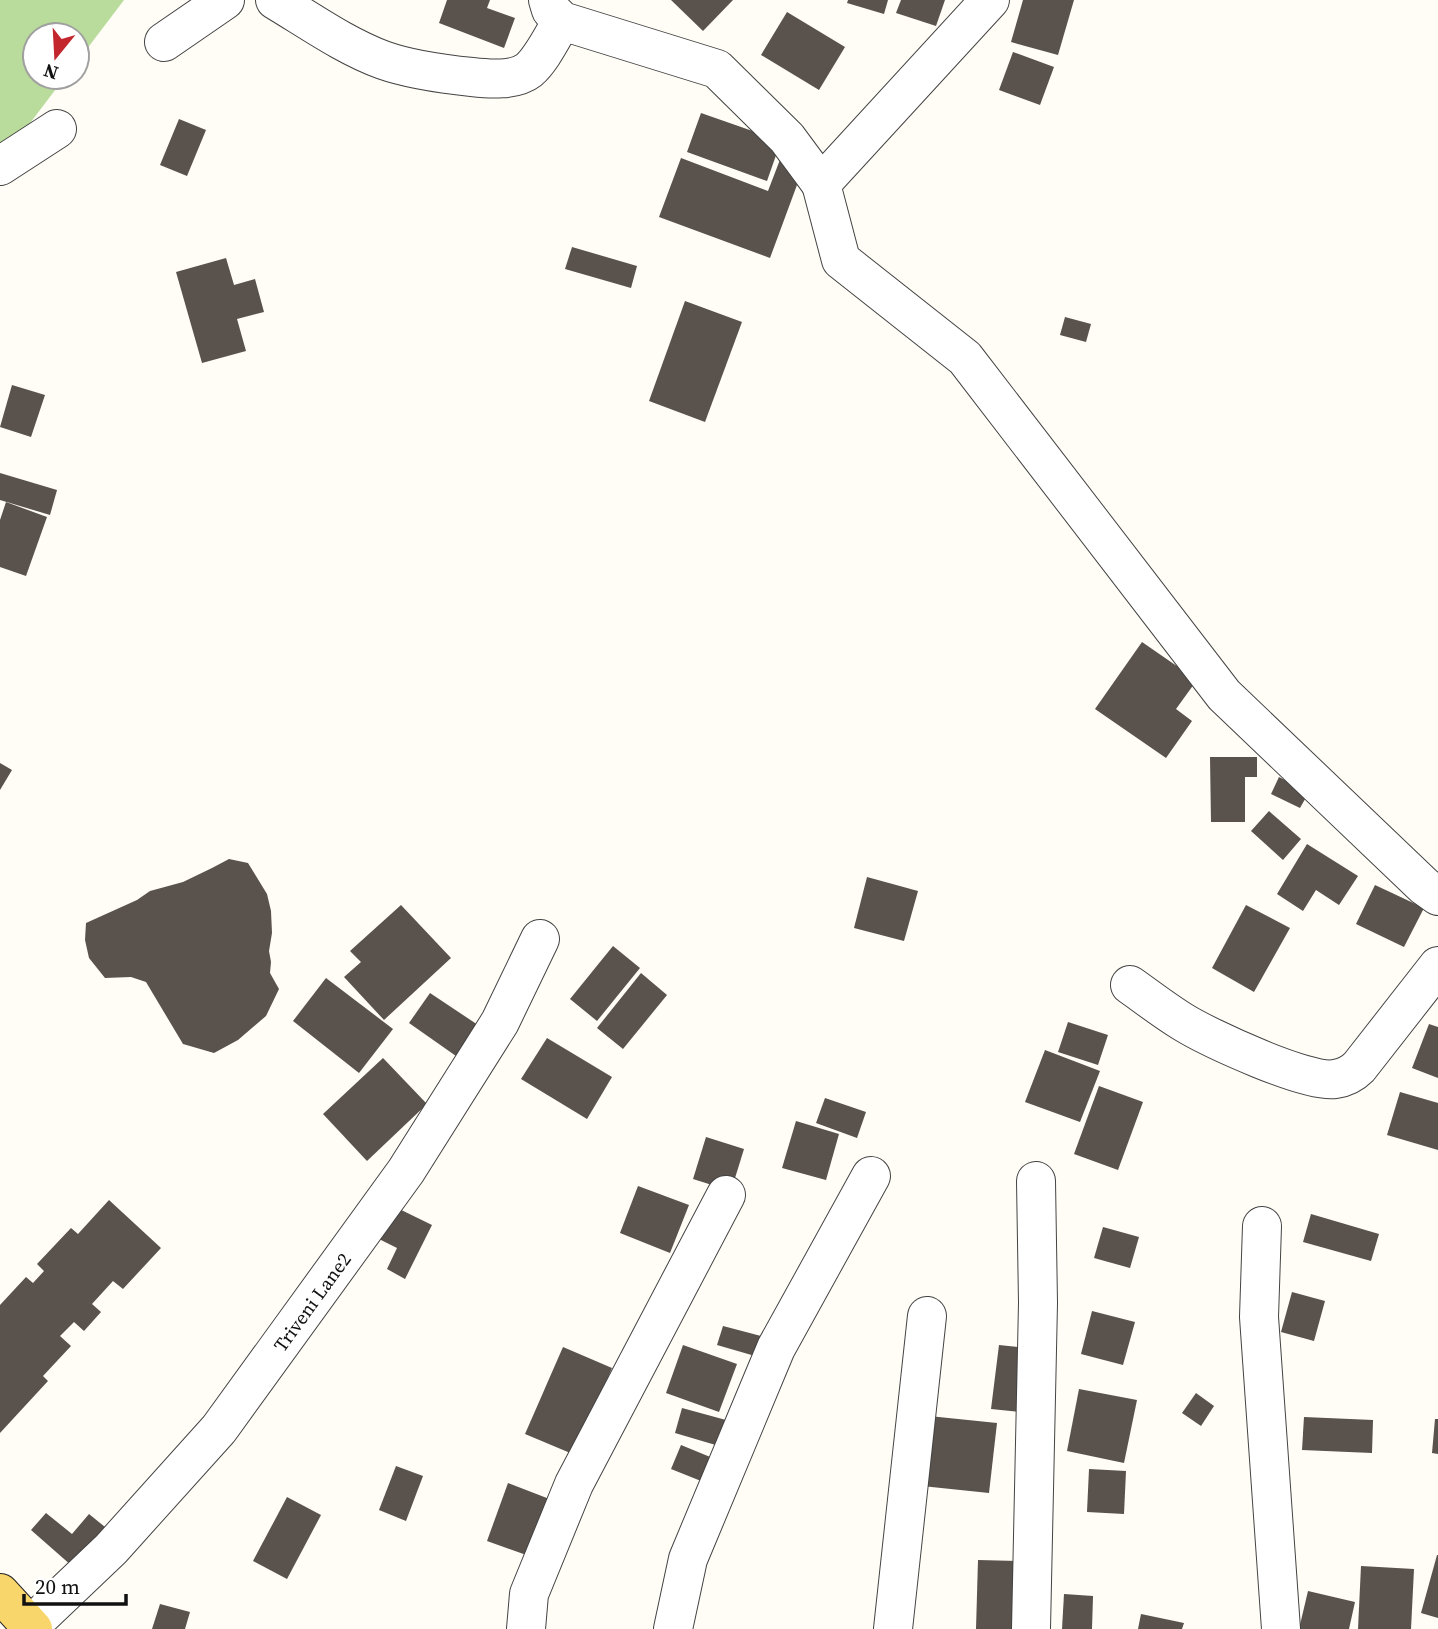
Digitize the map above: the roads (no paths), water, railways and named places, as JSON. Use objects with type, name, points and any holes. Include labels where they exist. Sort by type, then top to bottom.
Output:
[{"type":"main road","points":[[0,1593],[30,1628]]},
{"type":"street","points":[[164,42],[225,0]]},
{"type":"street","points":[[275,0],[344,41],[381,59],[412,68],[488,79],[519,75],[537,62],[555,10],[717,69],[787,138],[821,184],[841,260],[965,358],[1224,695],[1424,886],[1438,895]]},
{"type":"street","points":[[821,184],[990,0]]},
{"type":"street","points":[[0,166],[57,129]]},
{"type":"street","name":"Triveni Lane2","points":[[30,1628],[111,1549],[219,1429],[406,1171],[500,1022],[540,939]]},
{"type":"street","points":[[1130,985],[1184,1023],[1228,1044],[1286,1068],[1332,1080],[1348,1075],[1359,1067],[1438,966]]},
{"type":"street","points":[[673,1629],[688,1559],[776,1348],[871,1176]]},
{"type":"street","points":[[1031,1629],[1038,1303],[1036,1181]]},
{"type":"street","points":[[526,1629],[529,1594],[573,1484],[726,1195]]},
{"type":"street","points":[[1262,1226],[1259,1317],[1281,1629]]},
{"type":"street","points":[[893,1629],[928,1315]]}]
